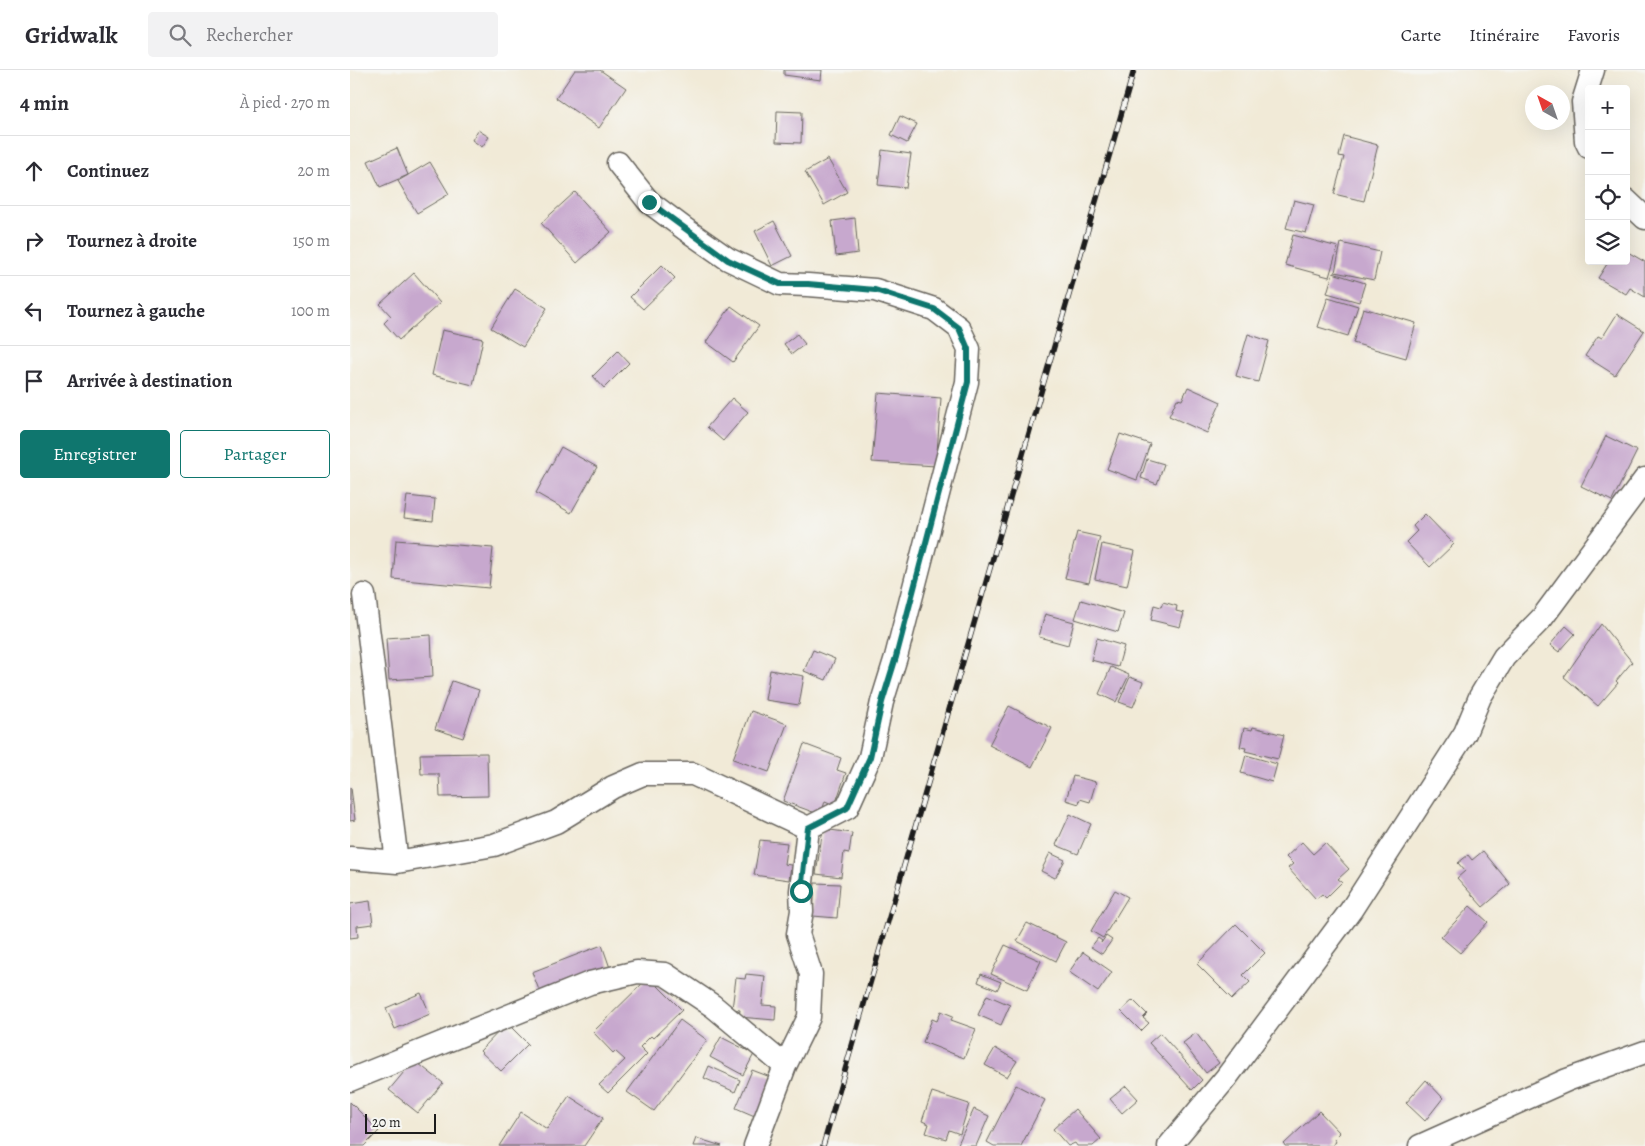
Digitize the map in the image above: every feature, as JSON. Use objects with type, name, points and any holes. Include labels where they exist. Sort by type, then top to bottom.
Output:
[{"type":"street","points":[[1585,130],[1583,102],[1593,70]]},
{"type":"street","points":[[618,163],[649,202],[728,260],[780,284],[808,284],[875,290],[934,309],[959,328],[968,349],[968,382],[896,657],[882,702],[870,757],[847,808],[808,828]]},
{"type":"street","points":[[1630,204],[1645,218]]},
{"type":"street","points":[[1169,1146],[1226,1078],[1351,910],[1465,733],[1480,697],[1504,657],[1542,618],[1645,479]]},
{"type":"street","points":[[364,595],[397,862]]},
{"type":"street","points":[[350,858],[397,862],[494,845],[556,822],[612,787],[643,774],[693,774],[808,828]]},
{"type":"street","points":[[755,1146],[786,1066],[809,1017],[811,974],[798,934],[802,911],[801,891],[808,828]]},
{"type":"street","points":[[350,1080],[590,983],[637,972],[665,974],[713,1006],[786,1066]]},
{"type":"street","points":[[1420,1146],[1567,1080],[1645,1052]]},
{"type":"building","points":[[575,70],[600,70],[626,88],[599,128],[556,98]]},
{"type":"building","points":[[784,70],[822,70],[821,80],[784,75]]},
{"type":"building","points":[[777,111],[802,112],[801,143],[776,142]]},
{"type":"building","points":[[900,116],[917,124],[907,143],[891,135]]},
{"type":"building","points":[[478,130],[489,137],[482,147],[472,140]]},
{"type":"building","points":[[1344,136],[1378,145],[1364,201],[1334,194],[1344,157],[1339,156]]},
{"type":"building","points":[[397,148],[408,175],[380,187],[368,161]]},
{"type":"building","points":[[882,150],[911,154],[906,188],[878,185]]},
{"type":"building","points":[[828,159],[847,192],[824,205],[805,172]]},
{"type":"building","points":[[430,162],[449,194],[417,213],[398,181]]},
{"type":"building","points":[[575,192],[611,232],[577,263],[541,223]]},
{"type":"building","points":[[1294,200],[1314,205],[1306,233],[1286,228]]},
{"type":"building","points":[[855,218],[858,253],[836,256],[832,221]]},
{"type":"building","points":[[774,221],[792,256],[772,266],[755,231]]},
{"type":"building","points":[[1293,235],[1338,247],[1329,277],[1285,265]]},
{"type":"building","points":[[1341,243],[1380,252],[1374,280],[1335,272]]},
{"type":"building","points":[[1630,253],[1645,262],[1645,297],[1630,288],[1626,294],[1598,278],[1606,265],[1630,265]]},
{"type":"building","points":[[662,265],[675,278],[643,309],[630,297]]},
{"type":"building","points":[[414,273],[440,303],[399,340],[384,323],[391,316],[380,304]]},
{"type":"building","points":[[1333,273],[1365,283],[1359,302],[1327,293]]},
{"type":"building","points":[[515,289],[547,308],[523,347],[491,328]]},
{"type":"building","points":[[1328,297],[1358,306],[1348,336],[1318,327]]},
{"type":"building","points":[[731,306],[759,326],[733,362],[706,342]]},
{"type":"building","points":[[1363,308],[1416,323],[1406,358],[1353,343]]},
{"type":"building","points":[[1617,314],[1644,331],[1615,375],[1585,356],[1598,336],[1602,338]]},
{"type":"building","points":[[442,330],[483,339],[473,385],[432,375]]},
{"type":"building","points":[[797,334],[805,344],[792,354],[784,344]]},
{"type":"building","points":[[1248,334],[1269,341],[1258,382],[1236,376]]},
{"type":"building","points":[[618,351],[629,363],[604,388],[593,376]]},
{"type":"building","points":[[1188,387],[1221,402],[1207,433],[1169,416],[1177,399],[1182,400]]},
{"type":"building","points":[[878,393],[941,398],[936,466],[872,462]]},
{"type":"building","points":[[732,398],[748,412],[723,441],[707,427]]},
{"type":"building","points":[[1120,434],[1150,444],[1137,480],[1107,469]]},
{"type":"building","points":[[1606,436],[1637,451],[1612,501],[1581,486]]},
{"type":"building","points":[[561,447],[597,467],[571,513],[536,493]]},
{"type":"building","points":[[1147,459],[1164,464],[1157,484],[1141,478]]},
{"type":"building","points":[[407,496],[435,499],[433,521],[404,518]]},
{"type":"building","points":[[1425,514],[1454,544],[1430,567],[1406,542],[1417,531],[1413,526]]},
{"type":"building","points":[[1077,532],[1100,537],[1089,583],[1065,578]]},
{"type":"building","points":[[396,540],[493,548],[489,588],[393,579]]},
{"type":"building","points":[[1102,544],[1135,551],[1127,586],[1095,579]]},
{"type":"building","points":[[1081,600],[1124,613],[1118,632],[1075,619]]},
{"type":"building","points":[[1163,602],[1177,606],[1176,611],[1184,613],[1180,627],[1151,620],[1154,605],[1161,607]]},
{"type":"building","points":[[1045,614],[1074,622],[1068,645],[1039,637]]},
{"type":"building","points":[[1601,624],[1632,662],[1616,681],[1618,683],[1598,706],[1564,677]]},
{"type":"building","points":[[1566,626],[1575,634],[1559,652],[1550,645]]},
{"type":"building","points":[[431,635],[433,677],[389,680],[386,638]]},
{"type":"building","points":[[1097,638],[1124,646],[1118,667],[1091,660]]},
{"type":"building","points":[[813,650],[835,659],[826,680],[804,671]]},
{"type":"building","points":[[1111,667],[1129,675],[1116,702],[1099,694]]},
{"type":"building","points":[[770,670],[804,676],[799,705],[765,700]]},
{"type":"building","points":[[1130,677],[1143,682],[1133,707],[1119,702]]},
{"type":"building","points":[[452,681],[479,690],[463,738],[435,729]]},
{"type":"building","points":[[1009,706],[1052,728],[1032,767],[989,745]]},
{"type":"building","points":[[751,711],[787,724],[769,772],[733,759]]},
{"type":"building","points":[[1253,727],[1284,735],[1278,759],[1245,751],[1246,748],[1240,747],[1244,728],[1252,730]]},
{"type":"building","points":[[804,744],[841,758],[837,770],[846,773],[835,805],[825,801],[821,815],[783,801]]},
{"type":"building","points":[[487,753],[488,796],[440,797],[439,774],[421,774],[420,754]]},
{"type":"building","points":[[1246,755],[1277,764],[1272,782],[1241,773]]},
{"type":"building","points":[[1073,776],[1096,782],[1090,802],[1080,799],[1079,804],[1066,800]]},
{"type":"building","points":[[350,788],[355,820],[350,821]]},
{"type":"building","points":[[1070,814],[1091,824],[1078,854],[1056,845]]},
{"type":"building","points":[[823,829],[852,833],[849,853],[844,852],[841,877],[816,874]]},
{"type":"building","points":[[760,840],[787,843],[784,864],[791,865],[789,880],[754,875]]},
{"type":"building","points":[[1302,842],[1313,854],[1325,843],[1349,869],[1338,879],[1342,882],[1326,898],[1322,894],[1316,899],[1288,868],[1293,864],[1286,857]]},
{"type":"building","points":[[1483,851],[1510,884],[1483,907],[1457,878],[1465,871],[1458,863],[1468,855],[1472,860]]},
{"type":"building","points":[[1050,853],[1065,860],[1055,878],[1041,871]]},
{"type":"building","points":[[815,883],[840,884],[837,918],[813,916]]},
{"type":"building","points":[[1115,890],[1128,897],[1103,938],[1091,931]]},
{"type":"building","points":[[370,901],[373,924],[357,926],[358,937],[350,938],[350,904]]},
{"type":"building","points":[[1470,906],[1488,922],[1460,953],[1441,937]]},
{"type":"building","points":[[1027,923],[1066,942],[1056,961],[1017,941]]},
{"type":"building","points":[[1236,924],[1265,953],[1243,975],[1250,982],[1232,999],[1197,964]]},
{"type":"building","points":[[1106,936],[1112,940],[1102,954],[1091,947],[1098,938],[1102,941],[1101,943]]},
{"type":"building","points":[[602,945],[610,968],[541,995],[532,972]]},
{"type":"building","points":[[1005,945],[1041,961],[1027,990],[991,974]]},
{"type":"building","points":[[1083,952],[1112,972],[1098,992],[1069,972]]},
{"type":"building","points":[[746,974],[765,976],[762,1005],[776,1006],[775,1020],[739,1017],[740,1010],[732,1009],[736,978],[745,979]]},
{"type":"building","points":[[981,974],[1001,982],[997,990],[978,982]]},
{"type":"building","points":[[649,977],[682,1010],[653,1038],[651,1036],[640,1047],[647,1054],[608,1093],[599,1085],[625,1060],[615,1051],[613,1053],[593,1032]]},
{"type":"building","points":[[421,993],[430,1014],[395,1029],[386,1008]]},
{"type":"building","points":[[987,995],[1010,1005],[1001,1025],[978,1015]]},
{"type":"building","points":[[1133,1000],[1147,1014],[1143,1018],[1149,1023],[1141,1031],[1121,1011]]},
{"type":"building","points":[[941,1011],[953,1016],[951,1020],[976,1029],[964,1058],[923,1042],[932,1019],[937,1021]]},
{"type":"building","points":[[680,1020],[707,1040],[654,1111],[627,1092]]},
{"type":"building","points":[[507,1023],[528,1044],[501,1071],[480,1051]]},
{"type":"building","points":[[1160,1033],[1202,1080],[1192,1090],[1149,1043]]},
{"type":"building","points":[[1196,1033],[1219,1063],[1206,1073],[1183,1043]]},
{"type":"building","points":[[721,1037],[754,1054],[743,1075],[710,1057]]},
{"type":"building","points":[[995,1048],[1017,1061],[1007,1077],[985,1065]]},
{"type":"building","points":[[414,1060],[443,1083],[418,1113],[389,1090]]},
{"type":"building","points":[[709,1066],[740,1080],[735,1092],[704,1078]]},
{"type":"building","points":[[752,1070],[773,1078],[757,1117],[736,1108]]},
{"type":"building","points":[[1426,1080],[1443,1098],[1425,1121],[1406,1103]]},
{"type":"building","points":[[1016,1085],[1045,1100],[1021,1146],[994,1146],[987,1142]]},
{"type":"building","points":[[1126,1086],[1138,1099],[1122,1113],[1110,1099]]},
{"type":"building","points":[[932,1092],[969,1104],[960,1134],[949,1130],[946,1139],[926,1133],[929,1124],[922,1121]]},
{"type":"building","points":[[569,1096],[603,1118],[584,1146],[499,1146],[521,1112],[547,1129]]},
{"type":"building","points":[[350,1102],[379,1131],[364,1146],[350,1146]]},
{"type":"building","points":[[974,1109],[989,1116],[976,1146],[957,1146]]},
{"type":"building","points":[[1075,1109],[1101,1139],[1093,1146],[1077,1146],[1075,1143],[1068,1146],[1053,1129]]},
{"type":"building","points":[[1319,1111],[1340,1133],[1334,1139],[1336,1142],[1331,1146],[1285,1146],[1284,1144]]},
{"type":"building","points":[[696,1138],[722,1146],[693,1146]]},
{"type":"railway","points":[[823,1146],[1134,70]]},
{"type":"route","points":[[649,202],[728,260],[780,284],[808,284],[875,290],[934,309],[959,328],[968,349],[968,382],[896,657],[882,702],[870,757],[847,808],[808,828],[801,891]]}]
